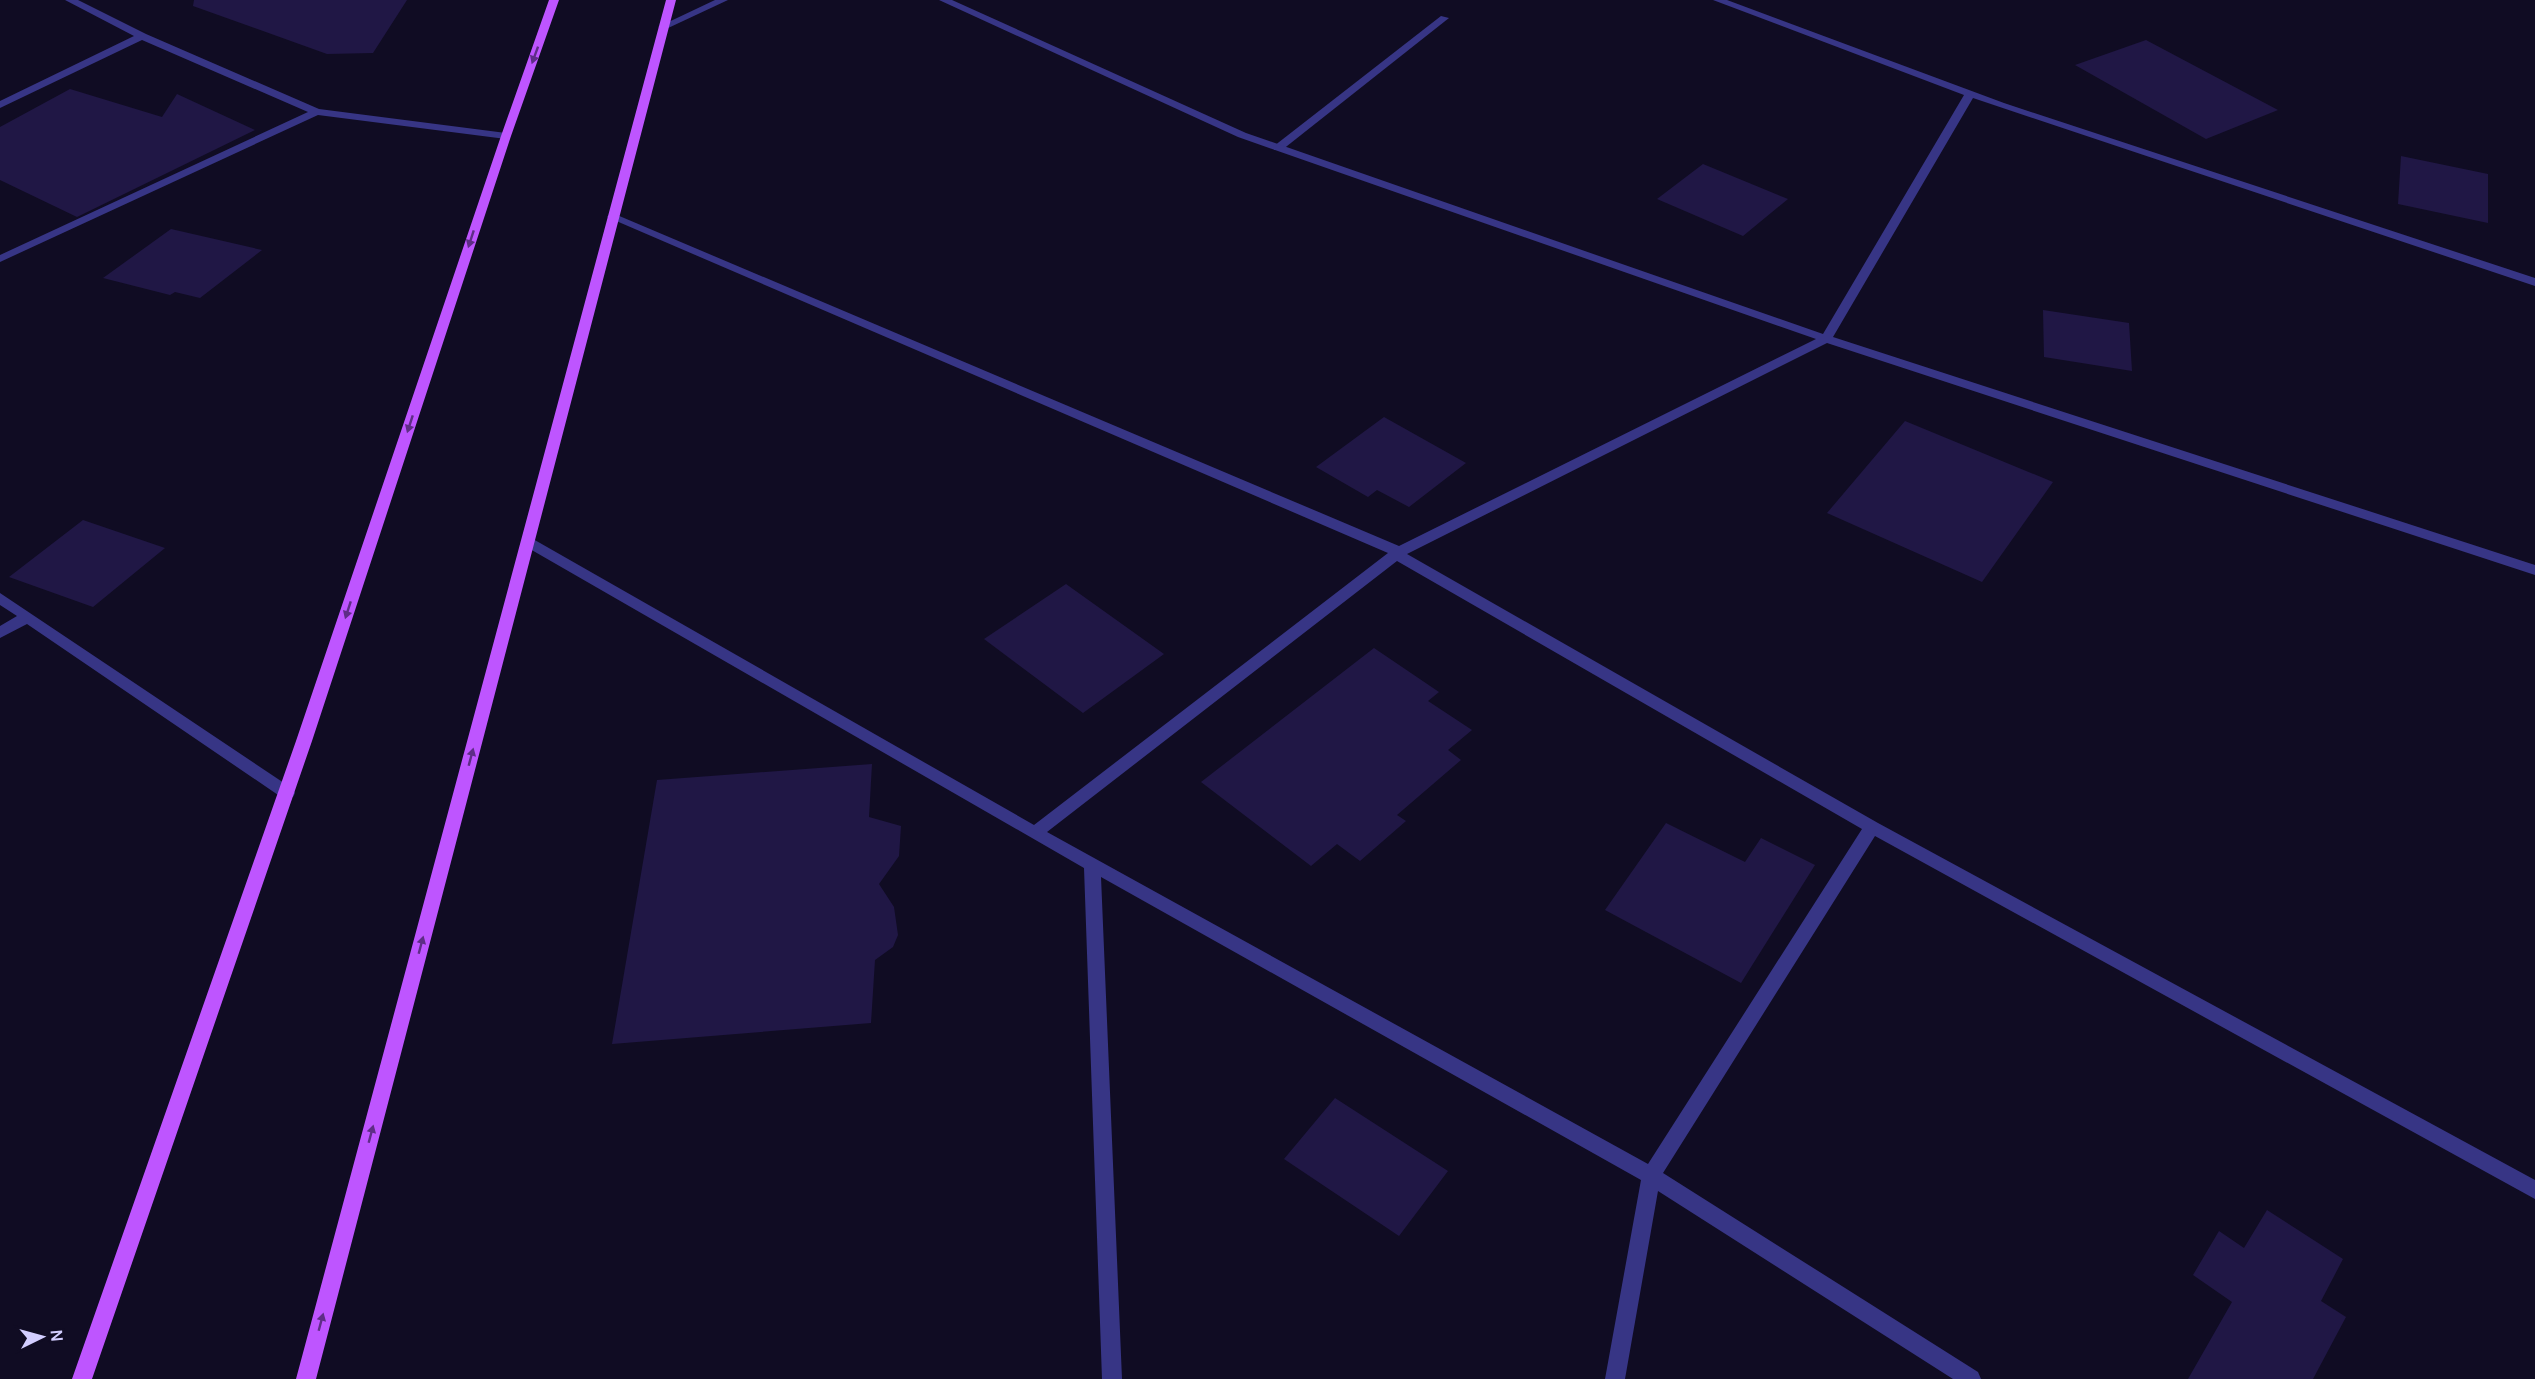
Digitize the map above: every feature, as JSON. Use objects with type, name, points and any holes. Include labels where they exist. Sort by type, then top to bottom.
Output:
[{"type":"main road","points":[[82,1379],[286,793],[506,136],[555,0]]},
{"type":"main road","points":[[306,1379],[671,0]]},
{"type":"street","points":[[70,0],[142,36],[317,112],[506,136]]},
{"type":"street","points":[[663,27],[723,0]]},
{"type":"street","points":[[944,0],[1242,135],[1278,148],[1826,339],[2535,570]]},
{"type":"street","points":[[1718,0],[1970,94],[2535,282]]},
{"type":"street","points":[[1278,148],[1444,18]]},
{"type":"street","points":[[0,105],[142,36]]},
{"type":"street","points":[[1035,833],[1398,553],[1826,339],[1970,94]]},
{"type":"street","points":[[0,259],[317,112]]},
{"type":"street","points":[[613,217],[1398,553],[1872,827],[2535,1190]]},
{"type":"street","points":[[528,542],[1092,866],[1651,1176],[1971,1379]]},
{"type":"street","points":[[0,598],[286,793]]},
{"type":"street","points":[[0,633],[27,617]]},
{"type":"street","points":[[1614,1379],[1651,1176],[1872,827]]},
{"type":"street","points":[[1092,866],[1112,1379]]},
{"type":"building","points":[[194,0],[407,0],[373,53],[327,54],[193,6]]},
{"type":"building","points":[[2146,40],[2278,110],[2206,139],[2075,65]]},
{"type":"building","points":[[70,89],[162,117],[177,94],[255,130],[77,217],[0,180],[0,127]]},
{"type":"building","points":[[2401,156],[2488,174],[2488,223],[2398,204]]},
{"type":"building","points":[[1703,164],[1788,199],[1743,236],[1657,199]]},
{"type":"building","points":[[171,229],[262,250],[200,298],[175,292],[170,295],[103,278]]},
{"type":"building","points":[[2043,310],[2129,323],[2132,371],[2044,357]]},
{"type":"building","points":[[1384,417],[1466,463],[1409,507],[1377,490],[1368,497],[1316,467]]},
{"type":"building","points":[[1905,421],[2053,482],[1982,582],[1827,513]]},
{"type":"building","points":[[83,520],[165,548],[93,607],[9,577]]},
{"type":"building","points":[[1066,584],[1164,654],[1083,713],[984,639]]},
{"type":"building","points":[[1374,648],[1439,692],[1428,701],[1472,730],[1448,750],[1461,760],[1397,815],[1406,821],[1360,861],[1337,844],[1311,866],[1201,782]]},
{"type":"building","points":[[872,764],[869,817],[901,826],[899,856],[879,884],[894,907],[898,935],[893,947],[875,960],[871,1023],[612,1044],[657,780]]},
{"type":"building","points":[[1666,823],[1745,862],[1761,838],[1815,865],[1741,983],[1605,910]]},
{"type":"building","points":[[1335,1098],[1448,1171],[1399,1236],[1284,1159]]},
{"type":"building","points":[[2267,1210],[2343,1259],[2321,1301],[2346,1317],[2313,1379],[2188,1379],[2232,1302],[2193,1275],[2219,1231],[2244,1248]]}]
